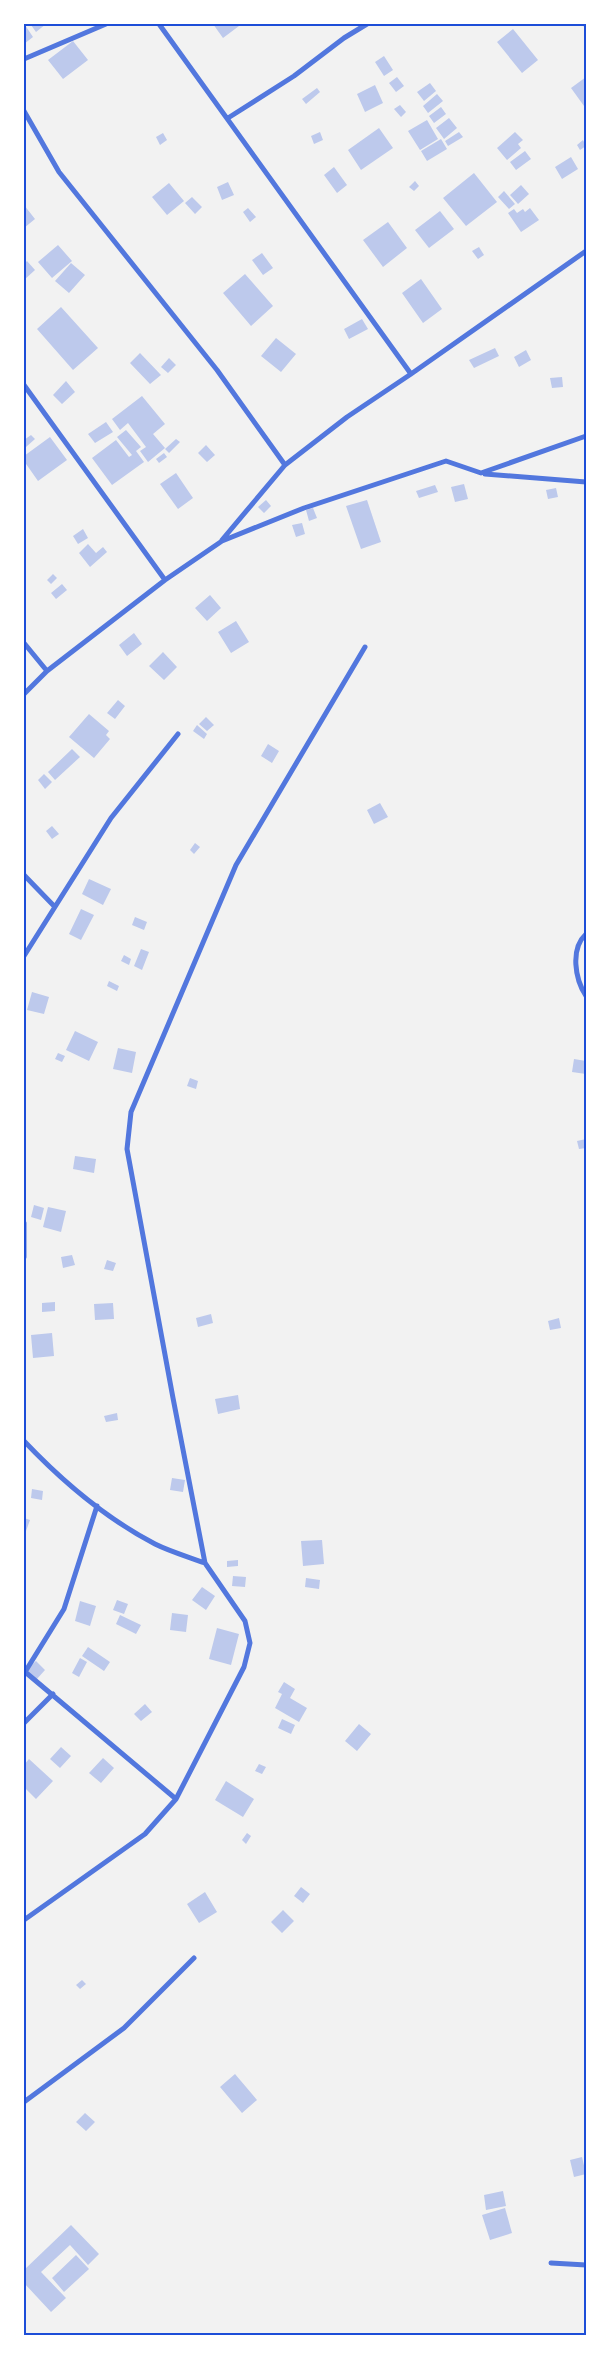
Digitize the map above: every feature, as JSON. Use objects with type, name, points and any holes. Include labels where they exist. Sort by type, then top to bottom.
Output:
[{"type":"street","points":[[24,60],[106,24]]},
{"type":"street","points":[[159,24],[411,374]]},
{"type":"street","points":[[228,118],[294,76],[344,38],[367,24]]},
{"type":"street","points":[[24,111],[59,172],[217,370],[285,465]]},
{"type":"street","points":[[222,541],[285,465],[347,417],[586,251]]},
{"type":"street","points":[[24,385],[165,580]]},
{"type":"street","points":[[481,474],[586,436]]},
{"type":"street","points":[[24,694],[47,671],[165,580],[222,541],[304,508],[446,461],[481,474],[586,482]]},
{"type":"street","points":[[24,642],[47,671]]},
{"type":"street","points":[[24,1920],[144,1834],[176,1799],[244,1667],[250,1643],[246,1621],[205,1563],[172,1398],[127,1149],[128,1129],[131,1112],[236,865],[366,647]]},
{"type":"street","points":[[24,956],[111,818],[178,734]]},
{"type":"street","points":[[24,875],[54,906]]},
{"type":"street","points":[[586,934],[579,941],[576,950],[580,984],[586,996]]},
{"type":"street","points":[[24,1223],[24,1257]]},
{"type":"street","points":[[24,1441],[44,1462],[97,1506],[156,1545],[205,1563]]},
{"type":"street","points":[[97,1506],[64,1609],[24,1671],[176,1799]]},
{"type":"street","points":[[24,1723],[53,1694]]},
{"type":"street","points":[[24,2102],[124,2028],[194,1958]]},
{"type":"street","points":[[551,2263],[586,2265]]},
{"type":"building","points":[[46,24],[36,32],[31,25]]},
{"type":"building","points":[[213,24],[237,24],[239,26],[223,38]]},
{"type":"building","points":[[24,26],[33,37],[24,44]]},
{"type":"building","points":[[513,29],[538,60],[522,73],[497,42]]},
{"type":"building","points":[[73,41],[88,60],[63,79],[48,60]]},
{"type":"building","points":[[384,56],[393,70],[384,76],[375,62]]},
{"type":"building","points":[[397,77],[404,86],[396,92],[389,83]]},
{"type":"building","points":[[586,77],[586,105],[584,106],[571,88]]},
{"type":"building","points":[[430,83],[436,91],[424,101],[417,92]]},
{"type":"building","points":[[375,85],[383,103],[365,112],[357,94]]},
{"type":"building","points":[[317,88],[320,92],[306,104],[302,99]]},
{"type":"building","points":[[437,94],[443,101],[428,113],[423,106]]},
{"type":"building","points":[[400,105],[406,112],[401,117],[394,109]]},
{"type":"building","points":[[441,107],[446,114],[434,123],[429,116]]},
{"type":"building","points":[[449,118],[457,128],[444,139],[436,128]]},
{"type":"building","points":[[427,120],[438,139],[420,150],[408,131]]},
{"type":"building","points":[[379,128],[393,148],[361,170],[348,150]]},
{"type":"building","points":[[320,132],[323,140],[314,144],[311,136]]},
{"type":"building","points":[[459,132],[463,137],[448,146],[445,141]]},
{"type":"building","points":[[515,132],[523,140],[518,144],[521,148],[507,160],[497,148]]},
{"type":"building","points":[[163,133],[167,140],[160,145],[156,137]]},
{"type":"building","points":[[441,139],[447,149],[427,161],[421,151]]},
{"type":"building","points":[[583,140],[586,146],[580,150],[577,145]]},
{"type":"building","points":[[525,151],[531,159],[516,170],[510,162]]},
{"type":"building","points":[[571,157],[578,169],[562,179],[555,167]]},
{"type":"building","points":[[334,167],[347,185],[337,193],[324,175]]},
{"type":"building","points":[[474,173],[497,202],[466,226],[443,198]]},
{"type":"building","points":[[415,181],[419,186],[414,191],[409,187]]},
{"type":"building","points":[[228,182],[234,195],[222,200],[217,187]]},
{"type":"building","points":[[169,183],[184,201],[167,215],[152,197]]},
{"type":"building","points":[[521,185],[529,194],[518,204],[510,195]]},
{"type":"building","points":[[504,191],[515,204],[509,209],[498,197]]},
{"type":"building","points":[[192,197],[202,207],[195,214],[185,203]]},
{"type":"building","points":[[24,205],[35,219],[24,228]]},
{"type":"building","points":[[248,208],[256,217],[250,222],[243,212]]},
{"type":"building","points":[[530,208],[539,220],[521,232],[508,213],[514,209],[517,213],[523,209],[525,212]]},
{"type":"building","points":[[440,211],[454,229],[429,248],[415,230]]},
{"type":"building","points":[[388,222],[407,248],[383,267],[363,240]]},
{"type":"building","points":[[58,245],[72,261],[52,278],[38,262]]},
{"type":"building","points":[[479,247],[484,255],[478,259],[472,251]]},
{"type":"building","points":[[262,253],[273,268],[263,275],[252,260]]},
{"type":"building","points":[[27,261],[35,270],[24,280],[24,264]]},
{"type":"building","points":[[71,263],[85,275],[69,293],[55,281]]},
{"type":"building","points":[[245,274],[273,306],[251,326],[223,293]]},
{"type":"building","points":[[421,279],[442,309],[423,323],[402,293]]},
{"type":"building","points":[[61,307],[98,348],[73,370],[37,329]]},
{"type":"building","points":[[362,319],[368,329],[349,339],[344,329]]},
{"type":"building","points":[[276,338],[296,354],[281,372],[261,356]]},
{"type":"building","points":[[495,348],[499,356],[474,368],[469,360]]},
{"type":"building","points":[[526,350],[531,360],[519,367],[514,357]]},
{"type":"building","points":[[140,353],[161,375],[150,384],[130,363]]},
{"type":"building","points":[[169,358],[176,365],[168,373],[161,367]]},
{"type":"building","points":[[562,377],[563,387],[552,388],[550,378]]},
{"type":"building","points":[[66,381],[75,392],[62,404],[53,395]]},
{"type":"building","points":[[142,396],[165,424],[153,434],[165,448],[148,462],[140,451],[146,447],[128,423],[120,430],[112,419]]},
{"type":"building","points":[[106,422],[113,432],[95,443],[88,434]]},
{"type":"building","points":[[126,430],[141,447],[136,451],[144,462],[112,485],[92,458],[116,440],[129,457],[132,455],[117,437]]},
{"type":"building","points":[[31,435],[35,439],[26,447],[24,440]]},
{"type":"building","points":[[50,437],[67,460],[38,481],[24,461],[24,456]]},
{"type":"building","points":[[176,439],[180,442],[169,453],[165,449]]},
{"type":"building","points":[[206,445],[215,455],[207,462],[198,453]]},
{"type":"building","points":[[164,453],[167,457],[159,463],[156,459]]},
{"type":"building","points":[[176,473],[193,498],[178,509],[160,484]]},
{"type":"building","points":[[464,484],[468,499],[455,502],[451,487]]},
{"type":"building","points":[[435,485],[438,492],[419,498],[416,491]]},
{"type":"building","points":[[556,488],[558,497],[548,499],[546,490]]},
{"type":"building","points":[[266,500],[271,506],[264,513],[258,507]]},
{"type":"building","points":[[367,500],[381,542],[361,549],[346,506]]},
{"type":"building","points":[[313,508],[317,518],[309,521],[306,510]]},
{"type":"building","points":[[302,523],[305,534],[296,537],[292,525]]},
{"type":"building","points":[[83,529],[88,538],[78,544],[73,536]]},
{"type":"building","points":[[88,544],[96,553],[103,547],[107,552],[90,567],[79,553]]},
{"type":"building","points":[[53,574],[57,578],[51,584],[47,580]]},
{"type":"building","points":[[62,584],[67,590],[56,599],[51,593]]},
{"type":"building","points":[[210,595],[221,608],[207,621],[195,608]]},
{"type":"building","points":[[236,621],[249,642],[231,653],[218,632]]},
{"type":"building","points":[[134,633],[142,644],[127,656],[119,645]]},
{"type":"building","points":[[163,652],[177,667],[164,680],[149,666]]},
{"type":"building","points":[[118,700],[125,706],[115,719],[107,713]]},
{"type":"building","points":[[89,714],[109,731],[106,735],[110,739],[94,758],[69,737]]},
{"type":"building","points":[[206,717],[214,725],[207,731],[199,724]]},
{"type":"building","points":[[197,725],[207,734],[204,739],[193,731]]},
{"type":"building","points":[[268,744],[279,751],[272,763],[261,756]]},
{"type":"building","points":[[72,749],[80,757],[55,780],[48,772]]},
{"type":"building","points":[[44,774],[52,782],[45,789],[38,780]]},
{"type":"building","points":[[380,803],[388,817],[374,824],[367,810]]},
{"type":"building","points":[[52,826],[59,834],[52,839],[46,831]]},
{"type":"building","points":[[195,843],[200,847],[194,854],[190,850]]},
{"type":"building","points":[[89,879],[111,889],[103,905],[82,894]]},
{"type":"building","points":[[81,909],[94,915],[81,940],[69,934]]},
{"type":"building","points":[[135,917],[147,922],[144,930],[132,925]]},
{"type":"building","points":[[141,949],[149,952],[142,970],[134,966]]},
{"type":"building","points":[[124,955],[131,959],[129,965],[121,961]]},
{"type":"building","points":[[109,981],[119,986],[117,991],[107,986]]},
{"type":"building","points":[[32,992],[49,997],[44,1014],[27,1010]]},
{"type":"building","points":[[75,1031],[98,1042],[89,1061],[66,1050]]},
{"type":"building","points":[[118,1048],[136,1052],[132,1073],[113,1069]]},
{"type":"building","points":[[58,1053],[65,1056],[62,1062],[55,1059]]},
{"type":"building","points":[[574,1059],[586,1061],[586,1074],[572,1072]]},
{"type":"building","points":[[190,1078],[198,1081],[196,1089],[187,1086]]},
{"type":"building","points":[[586,1139],[586,1148],[579,1149],[577,1141]]},
{"type":"building","points":[[75,1156],[96,1159],[94,1173],[73,1169]]},
{"type":"building","points":[[34,1205],[44,1208],[41,1220],[31,1217]]},
{"type":"building","points":[[48,1207],[66,1211],[61,1232],[43,1227]]},
{"type":"building","points":[[72,1255],[75,1265],[63,1268],[61,1257]]},
{"type":"building","points":[[107,1260],[116,1263],[113,1271],[104,1269]]},
{"type":"building","points":[[55,1302],[55,1311],[42,1312],[42,1303]]},
{"type":"building","points":[[113,1303],[114,1319],[95,1320],[94,1304]]},
{"type":"building","points":[[211,1314],[213,1323],[198,1327],[196,1318]]},
{"type":"building","points":[[559,1318],[561,1328],[550,1330],[548,1321]]},
{"type":"building","points":[[52,1333],[54,1356],[33,1358],[31,1335]]},
{"type":"building","points":[[238,1395],[240,1409],[218,1414],[215,1399]]},
{"type":"building","points":[[117,1413],[118,1420],[106,1422],[104,1416]]},
{"type":"building","points":[[172,1478],[185,1480],[183,1492],[170,1490]]},
{"type":"building","points":[[32,1489],[43,1491],[42,1500],[31,1498]]},
{"type":"building","points":[[24,1518],[30,1520],[26,1531],[24,1530]]},
{"type":"building","points":[[322,1540],[324,1564],[303,1566],[301,1541]]},
{"type":"building","points":[[238,1560],[238,1566],[227,1567],[227,1561]]},
{"type":"building","points":[[233,1576],[246,1577],[245,1587],[232,1586]]},
{"type":"building","points":[[306,1578],[320,1580],[319,1589],[305,1587]]},
{"type":"building","points":[[202,1587],[215,1596],[206,1610],[192,1600]]},
{"type":"building","points":[[117,1600],[128,1604],[124,1614],[113,1610]]},
{"type":"building","points":[[80,1601],[96,1606],[90,1626],[75,1621]]},
{"type":"building","points":[[172,1613],[188,1615],[186,1632],[170,1630]]},
{"type":"building","points":[[120,1615],[141,1625],[136,1634],[116,1624]]},
{"type":"building","points":[[217,1628],[239,1634],[231,1665],[209,1659]]},
{"type":"building","points":[[88,1647],[110,1662],[104,1671],[82,1656]]},
{"type":"building","points":[[80,1658],[87,1662],[79,1677],[72,1673]]},
{"type":"building","points":[[36,1661],[45,1670],[36,1680],[26,1670]]},
{"type":"building","points":[[284,1682],[295,1689],[290,1698],[307,1708],[299,1722],[275,1708],[282,1694],[278,1692]]},
{"type":"building","points":[[145,1704],[152,1712],[141,1721],[134,1714]]},
{"type":"building","points":[[282,1719],[295,1725],[291,1734],[278,1728]]},
{"type":"building","points":[[359,1724],[371,1734],[357,1751],[345,1741]]},
{"type":"building","points":[[61,1747],[71,1756],[60,1768],[50,1759]]},
{"type":"building","points":[[103,1758],[114,1768],[101,1783],[89,1773]]},
{"type":"building","points":[[29,1759],[53,1781],[36,1799],[24,1787],[24,1765]]},
{"type":"building","points":[[259,1764],[266,1767],[262,1774],[255,1771]]},
{"type":"building","points":[[226,1781],[254,1799],[243,1817],[215,1800]]},
{"type":"building","points":[[247,1833],[251,1836],[246,1844],[242,1840]]},
{"type":"building","points":[[301,1887],[310,1894],[303,1903],[294,1896]]},
{"type":"building","points":[[205,1892],[217,1912],[199,1923],[187,1904]]},
{"type":"building","points":[[283,1910],[294,1921],[282,1933],[271,1922]]},
{"type":"building","points":[[82,1980],[86,1984],[80,1989],[76,1985]]},
{"type":"building","points":[[235,2074],[257,2100],[242,2113],[220,2087]]},
{"type":"building","points":[[85,2113],[95,2122],[86,2131],[76,2122]]},
{"type":"building","points":[[582,2157],[586,2174],[574,2177],[570,2160]]},
{"type":"building","points":[[503,2191],[506,2206],[486,2210],[484,2195]]},
{"type":"building","points":[[505,2208],[512,2233],[490,2240],[482,2215]]},
{"type":"building","points":[[71,2225],[99,2254],[88,2265],[70,2245],[41,2272],[66,2298],[51,2312],[24,2283],[24,2270]]},
{"type":"building","points":[[76,2255],[89,2269],[64,2292],[52,2278]]}]
